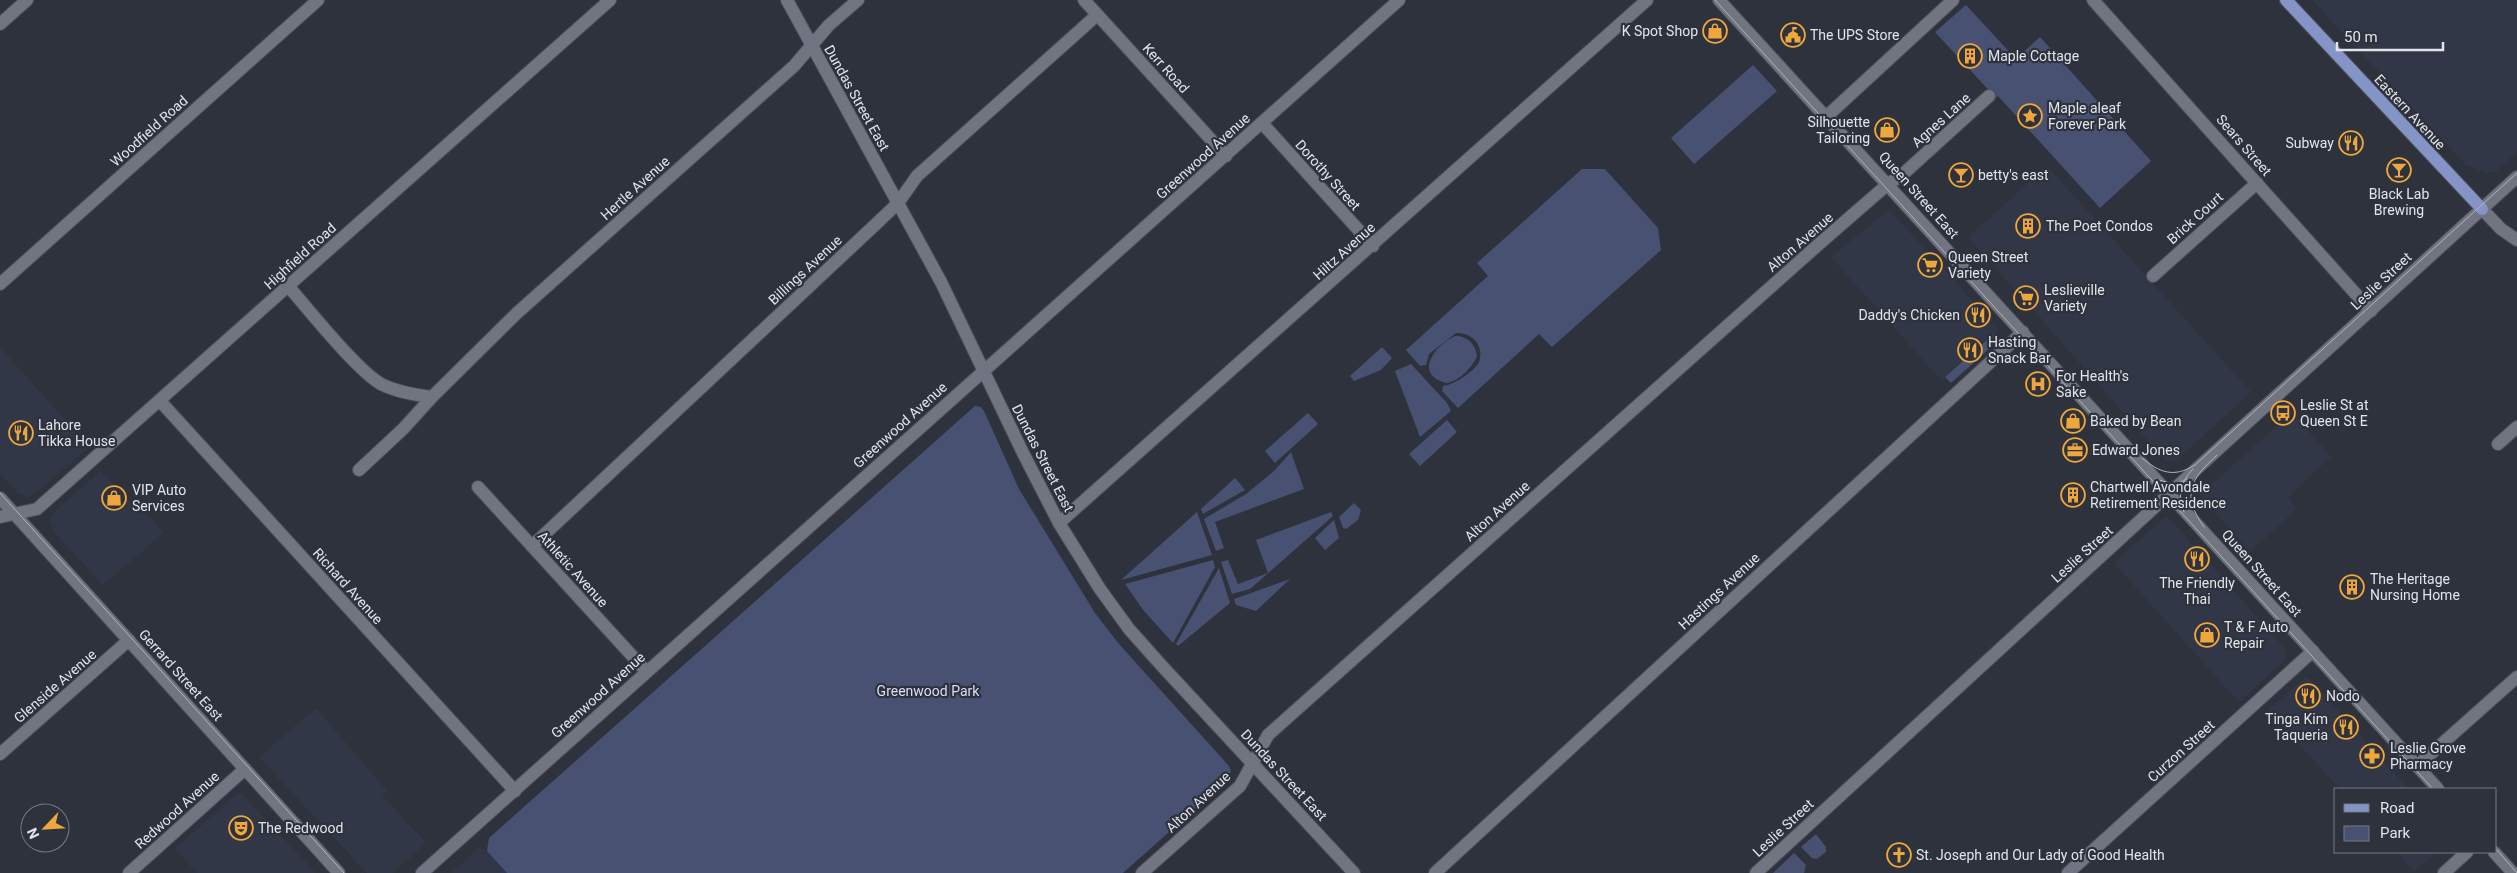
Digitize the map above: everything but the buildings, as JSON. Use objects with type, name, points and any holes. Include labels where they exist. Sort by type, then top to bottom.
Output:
[{"type":"main road","name":"Eastern Avenue","points":[[2286,0],[2482,209]]},
{"type":"street","points":[[0,24],[27,0]]},
{"type":"street","name":"Woodfield Road","points":[[0,284],[318,0]]},
{"type":"street","name":"Highfield Road","points":[[0,517],[37,510],[610,0]]},
{"type":"street","name":"Dundas Street East","points":[[787,0],[941,282],[1059,523],[1100,589],[1129,630],[1354,873]]},
{"type":"street","name":"Hertle Avenue","points":[[358,470],[404,428],[432,397],[517,313],[794,66],[829,25],[858,0]]},
{"type":"street","name":"Kerr Road","points":[[1084,0],[1226,156]]},
{"type":"street","name":"Greenwood Avenue","points":[[422,873],[1399,0]]},
{"type":"street","name":"Hiltz Avenue","points":[[1059,523],[1373,246],[1647,0]]},
{"type":"street","name":"Queen Street East","points":[[1719,0],[2437,788]]},
{"type":"street","points":[[1826,117],[1953,0]]},
{"type":"street","name":"Sears Street","points":[[2093,0],[2371,311]]},
{"type":"street","name":"Billings Avenue","points":[[532,546],[898,203],[917,176],[1097,16]]},
{"type":"street","name":"Agnes Lane","points":[[1888,184],[1902,175],[1990,96]]},
{"type":"street","name":"Dorothy Street","points":[[1262,123],[1373,246]]},
{"type":"street","name":"Leslie Street","points":[[1756,873],[2517,177]]},
{"type":"street","name":"Brick Court","points":[[2153,276],[2258,183]]},
{"type":"street","name":"Alton Avenue","points":[[1142,873],[1240,786],[1268,735],[1888,184]]},
{"type":"street","name":"Eastern Avenue","points":[[2482,209],[2501,228],[2517,240]]},
{"type":"street","points":[[289,287],[361,367],[381,384],[402,392],[432,397]]},
{"type":"street","name":"Hastings Avenue","points":[[1435,873],[2023,332]]},
{"type":"street","name":"Richard Avenue","points":[[160,401],[515,791]]},
{"type":"street","points":[[2498,444],[2517,427]]},
{"type":"street","name":"Athletic Avenue","points":[[478,487],[646,671]]},
{"type":"street","name":"Gerrard Street East","points":[[0,498],[340,873]]},
{"type":"street","name":"Glenside Avenue","points":[[0,754],[129,640]]},
{"type":"street","name":"Curzon Street","points":[[2068,873],[2313,651]]},
{"type":"street","points":[[2418,766],[2517,677]]},
{"type":"street","name":"Redwood Avenue","points":[[129,873],[245,769]]},
{"type":"street","points":[[2444,873],[2467,853]]},
{"type":"street","points":[[2495,853],[2513,873]]},
{"type":"shaded area","points":[[2312,0],[2517,0],[2517,152],[2495,172],[2486,173],[2466,165]]},
{"type":"shaded area","points":[[2047,166],[2251,392],[2176,461],[2167,462],[1968,237]]},
{"type":"shaded area","points":[[1889,210],[1999,329],[1941,380],[1831,257]]},
{"type":"shaded area","points":[[0,347],[89,447],[33,495],[28,497],[18,493],[0,473]]},
{"type":"shaded area","points":[[2292,412],[2331,457],[2288,497],[2297,509],[2250,552],[2200,495]]},
{"type":"shaded area","points":[[100,471],[133,504],[150,516],[163,533],[103,585],[54,532],[50,521],[52,514]]},
{"type":"shaded area","points":[[2165,517],[2170,519],[2287,651],[2286,659],[2239,702],[2114,563]]},
{"type":"shaded area","points":[[2307,676],[2408,788],[2339,788],[2268,710]]},
{"type":"shaded area","points":[[316,708],[387,791],[382,795],[426,843],[393,873],[367,873],[259,757]]},
{"type":"shaded area","points":[[241,793],[316,873],[197,873],[175,849],[235,795]]},
{"type":"shaded area","points":[[480,847],[487,851],[507,873],[451,873]]},
{"type":"shaded area","points":[[2397,853],[2435,853],[2414,872]]},
{"type":"green space","points":[[1966,5],[2016,59],[2040,37],[2151,161],[2100,208],[1998,96],[1996,98],[1935,32]]},
{"type":"green space","points":[[1753,65],[1777,91],[1694,164],[1671,138]]},
{"type":"green space","points":[[1582,169],[1605,169],[1658,228],[1661,250],[1552,347],[1539,334],[1458,408],[1442,391],[1443,386],[1457,381],[1477,366],[1480,350],[1475,341],[1467,335],[1456,333],[1429,354],[1426,365],[1420,366],[1406,350],[1488,276],[1477,263]]},
{"type":"green space","points":[[1995,333],[2000,339],[1951,383],[1945,377]]},
{"type":"green space","points":[[1455,336],[1467,339],[1475,348],[1477,356],[1464,373],[1455,380],[1446,383],[1436,379],[1429,367],[1435,352]]},
{"type":"green space","points":[[1382,347],[1392,358],[1381,370],[1354,381],[1350,376]]},
{"type":"green space","points":[[1411,364],[1447,403],[1451,411],[1420,437],[1395,371]]},
{"type":"green space","name":"Greenwood Park","points":[[975,406],[981,407],[984,411],[1019,489],[1095,613],[1119,644],[1229,766],[1231,772],[1223,784],[1123,873],[507,873],[487,851],[489,838]]},
{"type":"green space","points":[[1308,413],[1318,424],[1275,463],[1265,451]]},
{"type":"green space","points":[[1447,420],[1457,432],[1420,466],[1409,454]]},
{"type":"green space","points":[[1291,452],[1304,489],[1215,522],[1224,548],[1216,551],[1204,519],[1246,494],[1274,471]]},
{"type":"green space","points":[[1235,478],[1245,490],[1203,514],[1201,509]]},
{"type":"green space","points":[[1354,503],[1361,510],[1358,520],[1346,529],[1343,528],[1339,517]]},
{"type":"green space","points":[[1197,512],[1212,555],[1121,580]]},
{"type":"green space","points":[[1331,512],[1333,516],[1250,589],[1232,594],[1221,562],[1228,560],[1238,584],[1268,573],[1256,540]]},
{"type":"green space","points":[[1334,520],[1339,538],[1325,550],[1315,538]]},
{"type":"green space","points":[[1213,560],[1215,567],[1173,643],[1144,611],[1125,584]]},
{"type":"green space","points":[[1219,568],[1230,603],[1178,646],[1176,644]]},
{"type":"green space","points":[[1290,579],[1256,611],[1236,605],[1234,599]]},
{"type":"green space","points":[[1816,834],[1826,847],[1826,852],[1817,859],[1812,858],[1801,847]]},
{"type":"green space","points":[[1794,853],[1806,865],[1804,873],[1773,873]]},
{"type":"tram line","points":[[1715,0],[2432,788]]},
{"type":"tram line","points":[[2142,458],[2155,467],[2167,472],[2180,472],[2195,465],[2517,173]]},
{"type":"tram line","points":[[2204,527],[2193,505],[2192,488],[2200,472],[2217,455]]},
{"type":"tram line","points":[[2184,512],[2181,489],[2193,469]]},
{"type":"tram line","points":[[2155,479],[2174,484],[2188,479]]},
{"type":"tram line","points":[[0,493],[344,873]]},
{"type":"tram line","points":[[2497,850],[2517,873]]},
{"type":"place","name":"K Spot Shop","points":[[1715,31]]},
{"type":"place","name":"The UPS Store","points":[[1793,35]]},
{"type":"place","name":"Maple Cottage","points":[[1970,56]]},
{"type":"place","name":"Maple aleaf Forever Park","points":[[2030,116]]},
{"type":"place","name":"Silhouette Tailoring","points":[[1887,130]]},
{"type":"place","name":"Subway","points":[[2351,143]]},
{"type":"place","name":"Black Lab Brewing","points":[[2399,170]]},
{"type":"place","name":"betty's east","points":[[1961,175]]},
{"type":"place","name":"The Poet Condos","points":[[2028,226]]},
{"type":"place","name":"Queen Street Variety","points":[[1930,265]]},
{"type":"place","name":"Leslieville Variety","points":[[2026,298]]},
{"type":"place","name":"Daddy's Chicken","points":[[1978,315]]},
{"type":"place","name":"Hasting Snack Bar","points":[[1970,350]]},
{"type":"place","name":"For Health's Sake","points":[[2038,384]]},
{"type":"place","name":"Leslie St at Queen St E","points":[[2283,413]]},
{"type":"place","name":"Baked by Bean","points":[[2073,421]]},
{"type":"place","name":"Lahore Tikka House","points":[[21,433]]},
{"type":"place","name":"Edward Jones","points":[[2075,450]]},
{"type":"place","name":"Chartwell Avondale Retirement Residence","points":[[2073,495]]},
{"type":"place","name":"VIP Auto Services","points":[[114,498]]},
{"type":"place","name":"The Friendly Thai","points":[[2197,559]]},
{"type":"place","name":"The Heritage Nursing Home","points":[[2352,587]]},
{"type":"place","name":"T & F Auto Repair","points":[[2207,635]]},
{"type":"place","name":"Nodo","points":[[2308,696]]},
{"type":"place","name":"Tinga Kim Taqueria","points":[[2346,727]]},
{"type":"place","name":"Leslie Grove Pharmacy","points":[[2372,756]]},
{"type":"place","name":"The Redwood","points":[[241,828]]},
{"type":"place","name":"St. Joseph and Our Lady of Good Health","points":[[1899,855]]}]
